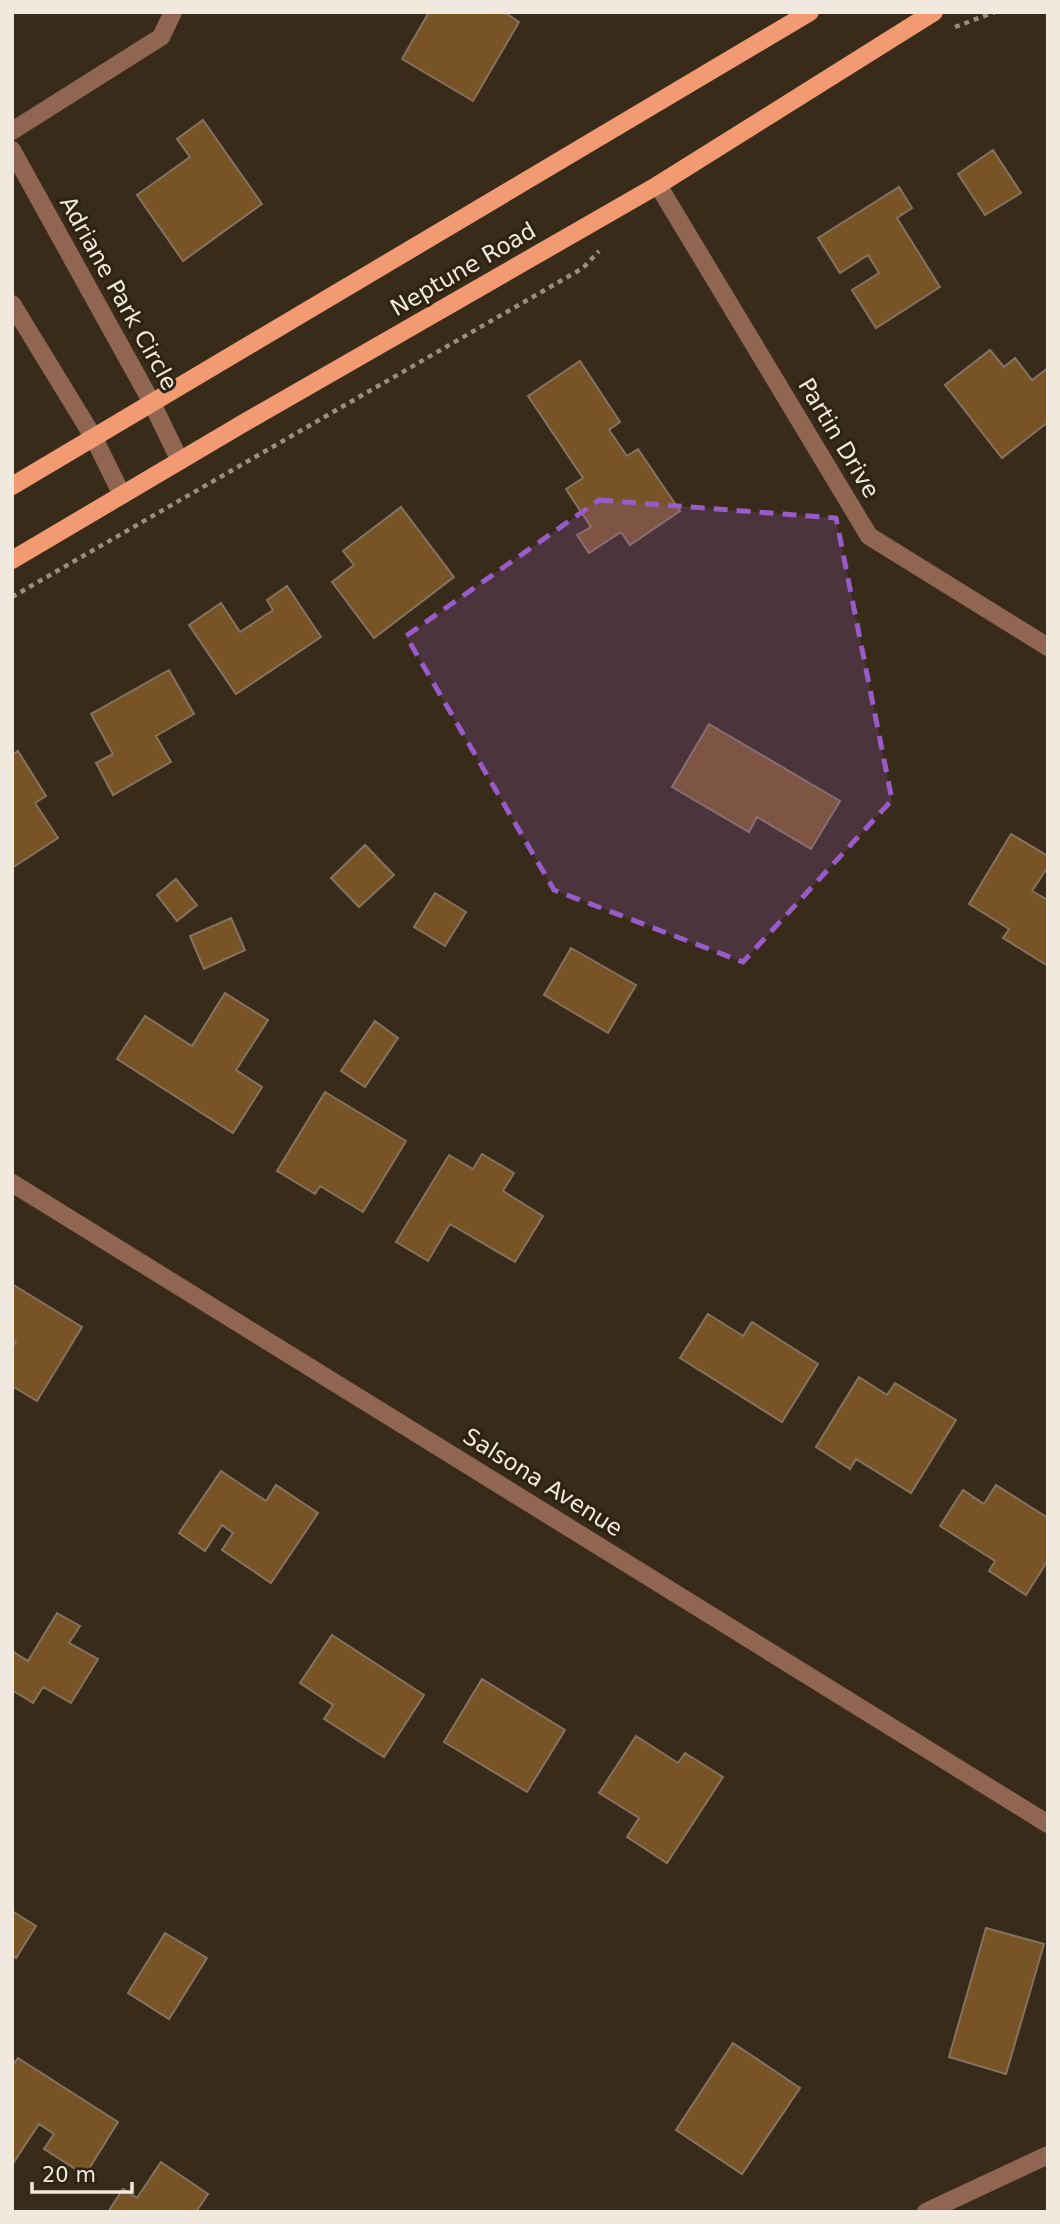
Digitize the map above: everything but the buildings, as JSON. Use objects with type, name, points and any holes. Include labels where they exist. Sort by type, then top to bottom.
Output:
[{"type":"main road","name":"Neptune Road","points":[[12,486],[810,12]]},
{"type":"main road","name":"Neptune Road","points":[[12,560],[658,185],[934,12]]},
{"type":"street","points":[[12,131],[162,37],[173,12]]},
{"type":"street","name":"Adriane Park Circle","points":[[12,150],[152,404],[180,461]]},
{"type":"street","name":"Partin Drive","points":[[658,185],[869,536],[1048,647]]},
{"type":"street","points":[[12,303],[94,438],[122,495]]},
{"type":"street","name":"Salsona Avenue","points":[[12,1182],[1048,1824]]},
{"type":"street","points":[[926,2212],[1048,2155]]},
{"type":"highlighted area","points":[[599,500],[836,518],[892,800],[743,962],[554,890],[406,636]]}]
